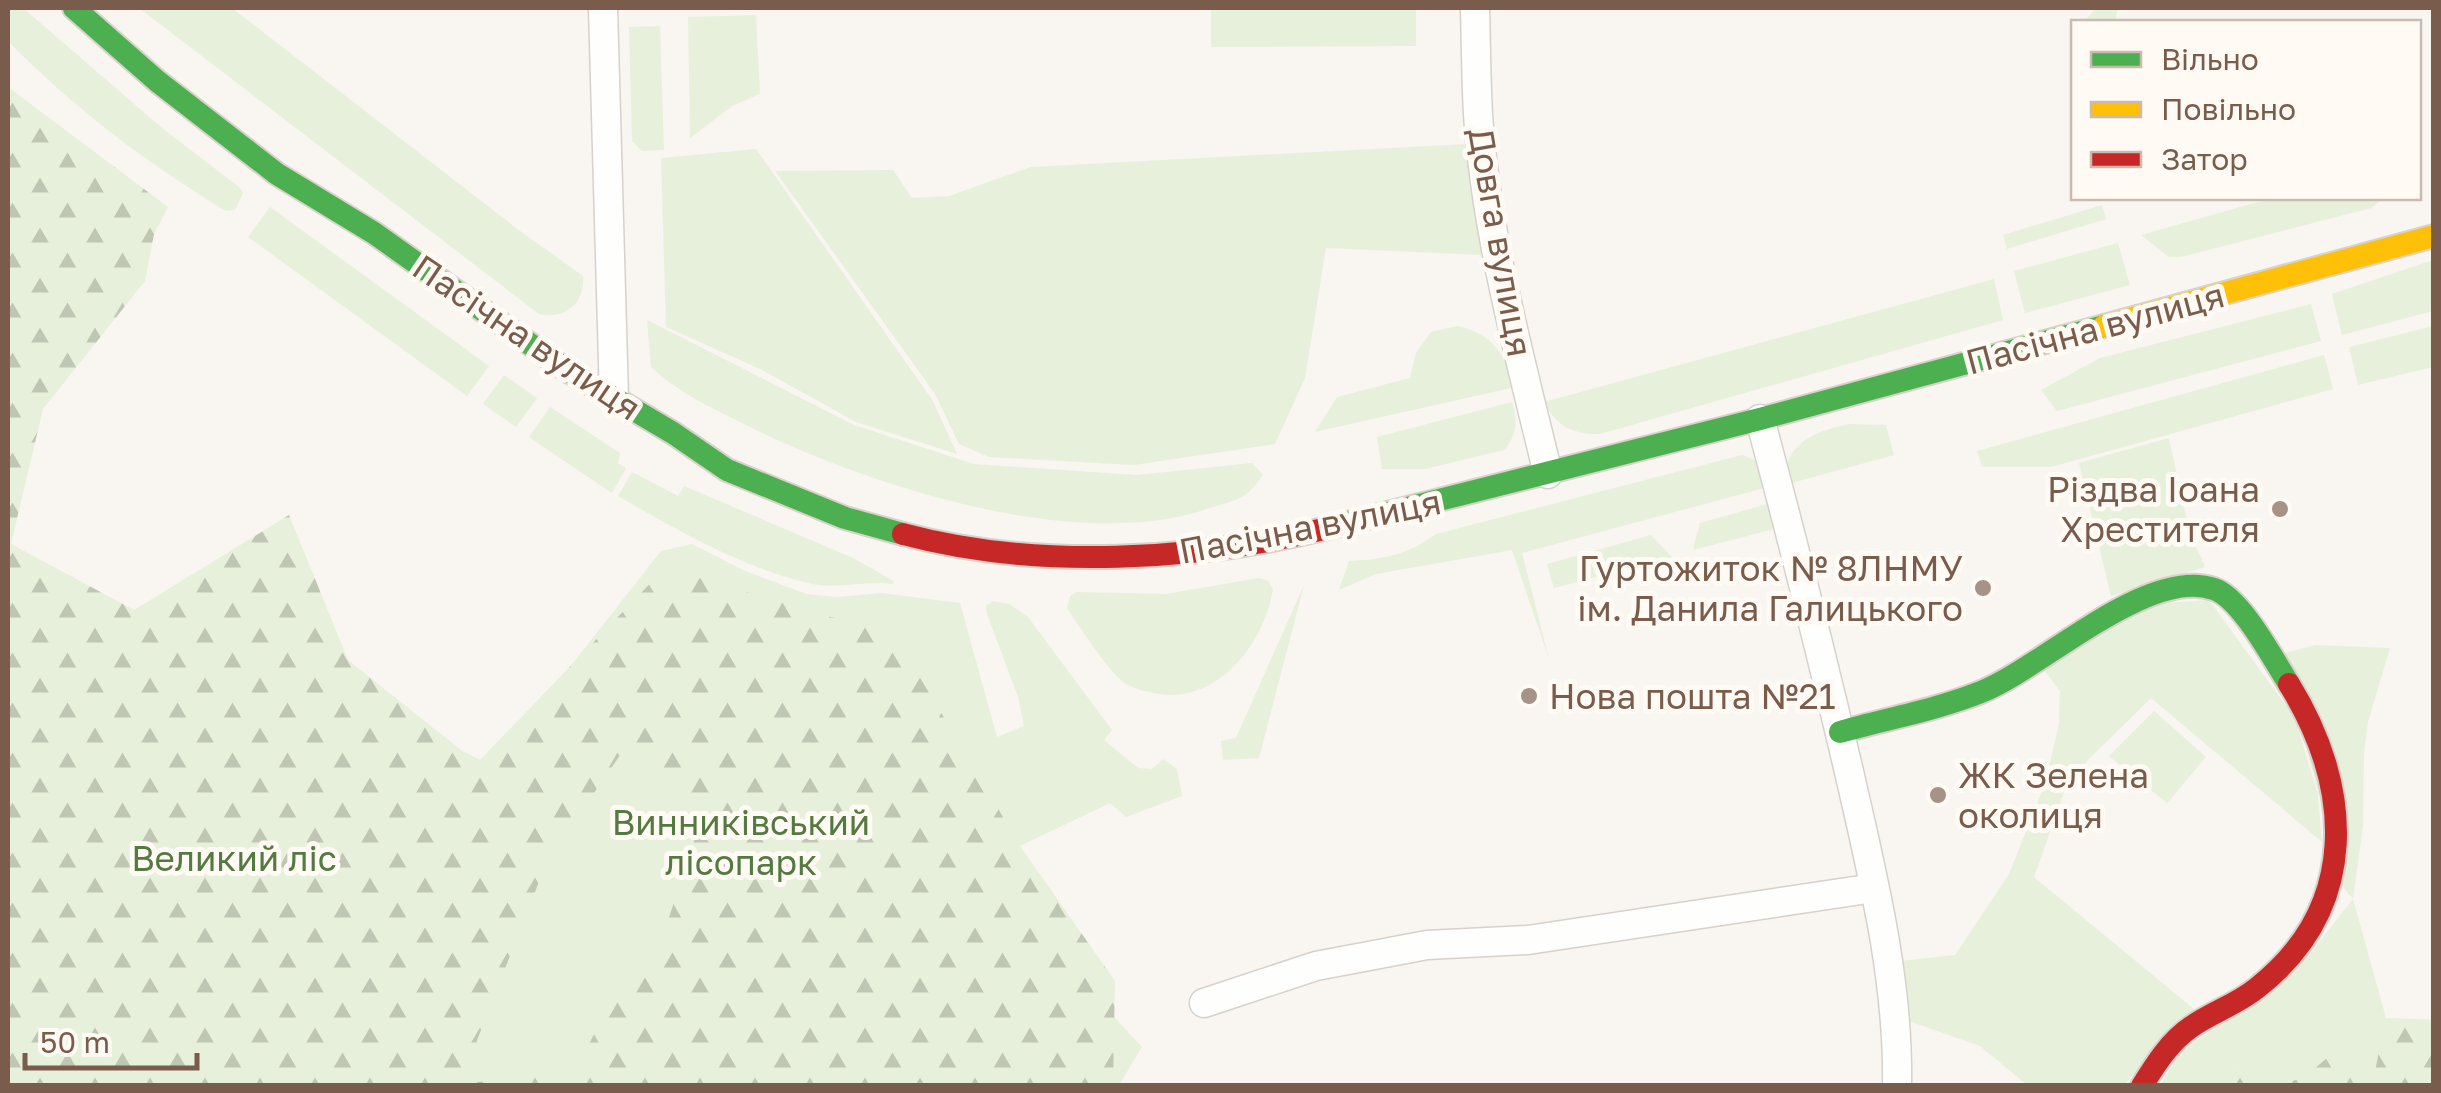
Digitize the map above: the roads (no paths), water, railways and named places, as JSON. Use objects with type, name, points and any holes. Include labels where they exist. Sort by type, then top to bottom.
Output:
[{"type":"main road","name":"Пасічна вулиця","points":[[74,8],[157,81],[277,174],[374,233],[565,369],[726,470],[812,506],[909,536],[1014,555],[1139,555],[1220,548],[1316,531],[1760,419],[2434,236]]},
{"type":"main road","points":[[1840,732],[1982,692],[2144,597],[2161,591],[2202,584],[2230,597],[2302,702],[2320,744],[2331,774],[2337,817],[2336,863],[2320,916],[2296,954],[2249,995],[2193,1025],[2168,1048],[2142,1086]]},
{"type":"street","points":[[603,8],[614,398]]},
{"type":"street","name":"Довга вулиця","points":[[1474,8],[1478,118],[1494,228],[1548,474]]},
{"type":"street","points":[[1760,419],[1840,732],[1874,888],[1898,1030],[1897,1086]]},
{"type":"street","points":[[1204,1003],[1316,966],[1427,944],[1528,940],[1874,888]]},
{"type":"place","name":"Різдва Іоана Хрестителя","points":[[2280,509]]},
{"type":"place","name":"Гуртожиток № 8ЛНМУ ім. Данила Галицького","points":[[1983,588]]},
{"type":"place","name":"Нова пошта №21","points":[[1529,696]]},
{"type":"place","name":"ЖК Зелена околиця","points":[[1938,795]]},
{"type":"park label","name":"Винниківський лісопарк","points":[[741,842]]},
{"type":"park label","name":"Великий ліс","points":[[234,858]]}]
